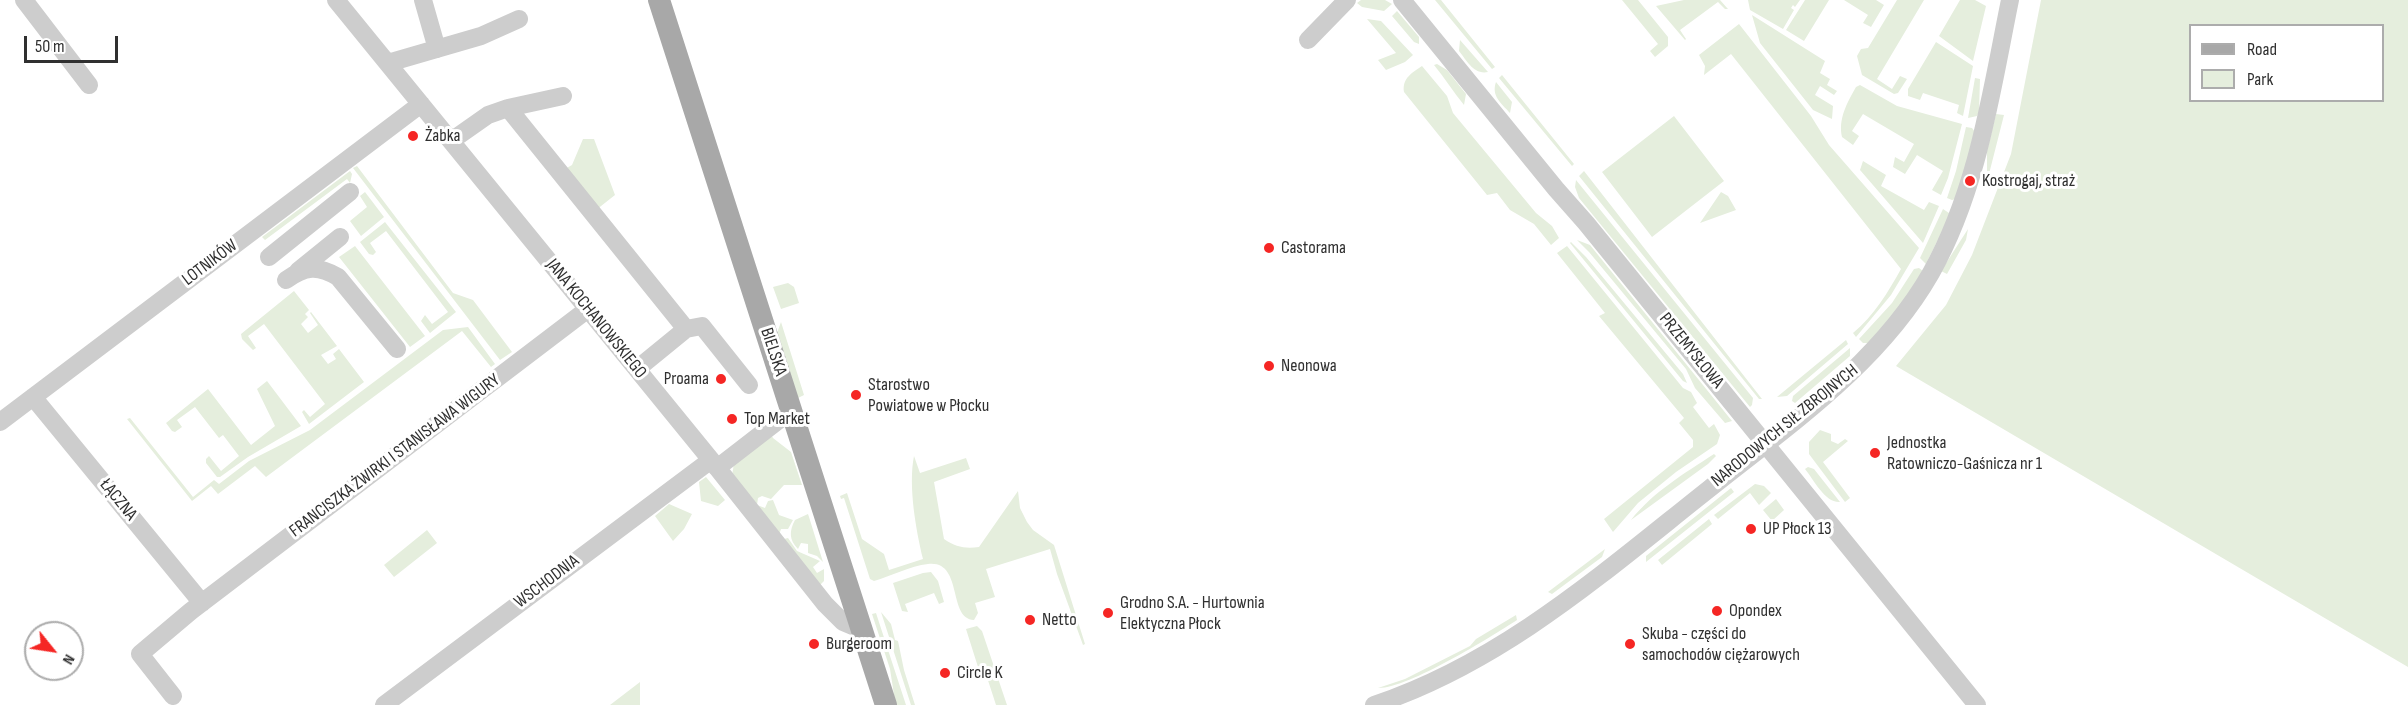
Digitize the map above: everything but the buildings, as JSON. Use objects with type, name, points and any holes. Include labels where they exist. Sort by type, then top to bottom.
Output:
[{"type":"main road","name":"BIELSKA","points":[[660,0],[886,705]]},
{"type":"street","points":[[24,0],[89,85]]},
{"type":"street","name":"JANA KOCHANOWSKIEGO","points":[[336,0],[714,464],[825,604],[843,622],[862,630]]},
{"type":"street","points":[[423,0],[437,49]]},
{"type":"street","points":[[1308,40],[1347,0]]},
{"type":"street","name":"PRZEMYSŁOWA","points":[[1402,0],[1977,705]]},
{"type":"street","name":"NARODOWYCH SIŁ ZBROJNYCH","points":[[1374,705],[1439,679],[1530,627],[1766,444],[1877,348],[1906,312],[1932,272],[1953,229],[1976,163],[2010,0]]},
{"type":"street","points":[[388,63],[481,36],[519,19]]},
{"type":"street","points":[[451,141],[477,122],[508,108],[563,96]]},
{"type":"street","name":"LOTNIKÓW","points":[[0,422],[422,104]]},
{"type":"street","points":[[508,108],[686,329]]},
{"type":"street","points":[[269,257],[350,192]]},
{"type":"street","points":[[339,237],[292,276],[309,269],[327,271],[338,277],[397,349]]},
{"type":"street","name":"FRANCISZKA ŻWIRKI I STANISŁAWA WIGURY","points":[[173,696],[140,654],[202,603],[588,309]]},
{"type":"street","points":[[637,369],[686,329],[702,326],[749,385]]},
{"type":"street","name":"ŁĄCZNA","points":[[33,397],[202,603]]},
{"type":"street","name":"WSCHODNIA","points":[[384,705],[714,464],[792,410]]},
{"type":"street","points":[[825,604],[836,605],[852,598]]},
{"type":"green space","points":[[1361,0],[1385,0],[1392,4],[1384,11],[1362,7],[1357,3]]},
{"type":"green space","points":[[1435,0],[1441,0],[1495,67],[1492,69]]},
{"type":"green space","points":[[1622,0],[1638,0],[1668,37],[1668,46],[1655,57],[1650,51],[1658,44]]},
{"type":"green space","points":[[1684,0],[1720,0],[1728,9],[1718,2],[1680,30],[1685,40],[1656,6]]},
{"type":"green space","points":[[1748,0],[1800,0],[1795,7],[1793,5],[1791,8],[1794,10],[1783,29],[1750,10]]},
{"type":"green space","points":[[1805,0],[1829,0],[1804,41],[1786,30]]},
{"type":"green space","points":[[1844,0],[1876,0],[1884,5],[1871,27],[1863,23],[1868,15]]},
{"type":"green space","points":[[1897,0],[1924,0],[1877,79],[1892,89],[1900,76],[1907,79],[1898,93],[1894,94],[1862,75],[1857,56],[1861,49],[1868,48]]},
{"type":"green space","points":[[1960,0],[1975,0],[1986,6],[1973,61],[1939,36]]},
{"type":"green space","points":[[2041,0],[2408,0],[2408,667],[1896,366],[1946,305],[1972,255],[2011,154]]},
{"type":"green space","points":[[1397,11],[1419,37],[1419,44],[1414,42],[1392,16]]},
{"type":"green space","points":[[1752,15],[1825,61],[1820,73],[1830,79],[1827,85],[1837,91],[1834,95],[1820,86],[1815,95],[1833,106],[1832,119],[1813,110],[1760,43]]},
{"type":"green space","points":[[1367,19],[1381,21],[1413,55],[1405,62],[1386,70],[1378,60],[1396,53]]},
{"type":"green space","points":[[1739,24],[1811,116],[1829,145],[1919,248],[1891,295],[1856,337],[1853,333],[1886,295],[1901,269],[1731,54],[1704,75],[1705,66],[1699,55]]},
{"type":"green space","points":[[1460,40],[1488,72],[1479,71],[1468,63],[1459,51]]},
{"type":"green space","points":[[1936,42],[1973,66],[1963,116],[1957,113],[1959,105],[1923,93],[1920,100],[1908,96],[1908,89]]},
{"type":"green space","points":[[1437,64],[1447,70],[1466,94],[1464,105],[1434,65]]},
{"type":"green space","points":[[1422,66],[1447,96],[1453,113],[1536,213],[1552,226],[1559,238],[1551,245],[1534,224],[1510,210],[1497,193],[1487,195],[1404,92],[1406,79]]},
{"type":"green space","points":[[1502,75],[1574,164],[1572,166],[1499,78]]},
{"type":"green space","points":[[1975,78],[1980,79],[1979,112],[1977,116],[1968,118]]},
{"type":"green space","points":[[1496,82],[1512,102],[1510,113],[1496,95]]},
{"type":"green space","points":[[1860,85],[1897,106],[1962,124],[1948,178],[1941,195],[1932,190],[1943,171],[1917,155],[1905,174],[1893,167],[1895,157],[1904,162],[1914,144],[1863,114],[1852,131],[1859,136],[1853,145],[1842,137],[1841,124],[1844,111],[1856,87]]},
{"type":"green space","points":[[1996,114],[2004,115],[1989,174],[1987,174],[1987,151]]},
{"type":"green space","points":[[1674,116],[1724,181],[1652,237],[1602,172]]},
{"type":"green space","points":[[1966,127],[1972,128],[1975,132],[1956,199],[1952,200],[1947,198]]},
{"type":"green space","points":[[583,139],[594,139],[615,195],[596,210],[565,169],[572,165]]},
{"type":"green space","points":[[1863,161],[1886,175],[1881,186],[1924,210],[1929,202],[1939,206],[1923,243],[1860,170]]},
{"type":"green space","points":[[357,166],[453,293],[473,300],[512,352],[500,360],[353,168]]},
{"type":"green space","points":[[350,171],[352,174],[350,183],[347,179],[265,240],[262,237]]},
{"type":"green space","points":[[1584,171],[1762,399],[1759,399],[1579,176]]},
{"type":"green space","points":[[1576,180],[1753,398],[1750,407],[1579,198],[1575,187]]},
{"type":"green space","points":[[365,192],[384,217],[361,236],[350,221],[367,207],[360,196]]},
{"type":"green space","points":[[1721,192],[1728,196],[1736,210],[1700,223]]},
{"type":"green space","points":[[1943,209],[1949,213],[1949,217],[1926,264],[1920,258]]},
{"type":"green space","points":[[385,222],[456,312],[430,333],[421,321],[425,315],[432,324],[448,312],[386,231],[370,243],[376,252],[373,255],[369,254],[360,242]]},
{"type":"green space","points":[[1968,229],[1966,240],[1947,274],[1941,271]]},
{"type":"green space","points":[[1577,240],[1590,245],[1732,421],[1725,423],[1695,388],[1686,369]]},
{"type":"green space","points":[[1571,242],[1683,374],[1687,383],[1683,381]]},
{"type":"green space","points":[[355,246],[425,336],[410,347],[339,257]]},
{"type":"green space","points":[[1567,246],[1683,388],[1691,392],[1697,403],[1693,407],[1709,428],[1714,424],[1720,435],[1717,444],[1676,472],[1638,503],[1613,532],[1604,519],[1693,447],[1693,440],[1679,423],[1684,418],[1599,316],[1605,313],[1557,253]]},
{"type":"green space","points":[[1919,268],[1923,271],[1905,301],[1869,343],[1863,343],[1859,339],[1892,303],[1914,269]]},
{"type":"green space","points":[[788,283],[794,287],[799,303],[781,309],[773,287]]},
{"type":"green space","points":[[294,291],[309,310],[305,314],[308,317],[301,324],[308,333],[318,325],[311,312],[337,346],[321,355],[328,364],[336,359],[333,354],[339,349],[364,382],[309,424],[302,412],[304,410],[310,417],[325,404],[264,324],[248,336],[256,348],[253,350],[242,339],[241,334]]},
{"type":"green space","points":[[781,322],[804,395],[798,398],[777,333]]},
{"type":"green space","points":[[468,327],[495,364],[491,367],[462,331],[266,477],[255,466],[218,494],[211,486],[192,501],[127,419],[130,418],[193,497],[214,480],[219,484],[249,461],[310,430],[443,330]]},
{"type":"green space","points":[[1846,340],[1848,344],[1787,396],[1777,397]]},
{"type":"green space","points":[[1850,348],[1850,356],[1795,403],[1792,401],[1793,396]]},
{"type":"green space","points":[[267,381],[301,426],[248,457],[220,477],[217,477],[206,463],[206,459],[209,456],[221,471],[239,456],[223,435],[219,438],[195,407],[177,420],[182,427],[175,432],[166,423],[208,389],[251,445],[275,426],[257,389]]},
{"type":"green space","points":[[1820,430],[1831,434],[1831,441],[1838,444],[1845,439],[1848,441],[1823,462],[1850,498],[1845,502],[1809,454],[1809,442]]},
{"type":"green space","points":[[771,434],[791,452],[802,485],[784,485],[771,499],[762,496],[758,498],[757,505],[765,508],[768,501],[773,500],[779,515],[793,520],[788,529],[781,529],[779,535],[784,539],[788,538],[797,551],[820,561],[813,567],[817,573],[824,569],[824,581],[819,586],[732,476],[734,463]]},
{"type":"green space","points":[[1714,454],[1716,456],[1708,464],[1631,520],[1659,492]]},
{"type":"green space","points":[[914,456],[920,473],[966,458],[970,469],[934,482],[944,539],[957,546],[979,547],[1018,491],[1020,508],[1027,522],[1033,530],[1054,545],[1085,644],[1083,645],[1050,549],[986,569],[995,597],[975,603],[978,613],[974,620],[966,617],[960,610],[947,571],[939,565],[921,565],[874,581],[870,579],[844,498],[841,499],[840,496],[847,493],[862,539],[884,554],[889,570],[923,559],[912,494]]},
{"type":"green space","points":[[1808,467],[1814,469],[1840,502],[1829,499],[1825,495],[1805,469]]},
{"type":"green space","points":[[706,477],[725,500],[718,506],[701,501],[699,482]]},
{"type":"green space","points":[[1755,484],[1764,486],[1771,493],[1759,505],[1750,493],[1718,519],[1714,515]]},
{"type":"green space","points":[[1731,488],[1734,492],[1646,562],[1646,556]]},
{"type":"green space","points":[[1776,499],[1784,510],[1772,521],[1763,510]]},
{"type":"green space","points":[[669,504],[692,514],[684,529],[673,541],[655,516]]},
{"type":"green space","points":[[808,514],[823,562],[817,556],[808,553],[808,544],[801,543],[798,549],[792,539],[791,532],[795,520]]},
{"type":"green space","points":[[1709,519],[1712,524],[1662,565],[1658,560]]},
{"type":"green space","points":[[427,530],[437,543],[394,577],[384,565]]},
{"type":"green space","points":[[1605,549],[1602,557],[1552,594],[1548,592]]},
{"type":"green space","points":[[931,572],[938,581],[944,602],[939,604],[934,593],[905,604],[908,612],[902,611],[893,583]]},
{"type":"green space","points":[[881,612],[891,624],[895,640],[898,641],[915,705],[911,705]]},
{"type":"green space","points":[[876,613],[906,705],[896,705],[890,669],[872,614]]},
{"type":"green space","points":[[1516,615],[1517,620],[1449,661],[1408,680],[1378,688],[1405,679],[1470,646],[1476,639]]},
{"type":"green space","points":[[977,626],[982,631],[1007,705],[996,705],[983,665],[978,667],[966,629]]},
{"type":"green space","points":[[640,682],[640,705],[610,705]]},
{"type":"place","name":"Żabka","points":[[413,136]]},
{"type":"place","name":"Kostrogaj, straż","points":[[1970,181]]},
{"type":"place","name":"Castorama","points":[[1269,248]]},
{"type":"place","name":"Neonowa","points":[[1269,366]]},
{"type":"place","name":"Proama","points":[[721,379]]},
{"type":"place","name":"Starostwo Powiatowe w Płocku","points":[[856,395]]},
{"type":"place","name":"Top Market","points":[[732,419]]},
{"type":"place","name":"Jednostka Ratowniczo-Gaśnicza nr 1","points":[[1875,453]]},
{"type":"place","name":"UP Płock 13","points":[[1751,529]]},
{"type":"place","name":"Opondex","points":[[1717,611]]},
{"type":"place","name":"Grodno S.A. - Hurtownia Elektyczna Płock","points":[[1108,613]]},
{"type":"place","name":"Netto","points":[[1030,620]]},
{"type":"place","name":"Burgeroom","points":[[814,644]]},
{"type":"place","name":"Skuba - części do samochodów ciężarowych","points":[[1630,644]]},
{"type":"place","name":"Circle K","points":[[945,673]]}]
